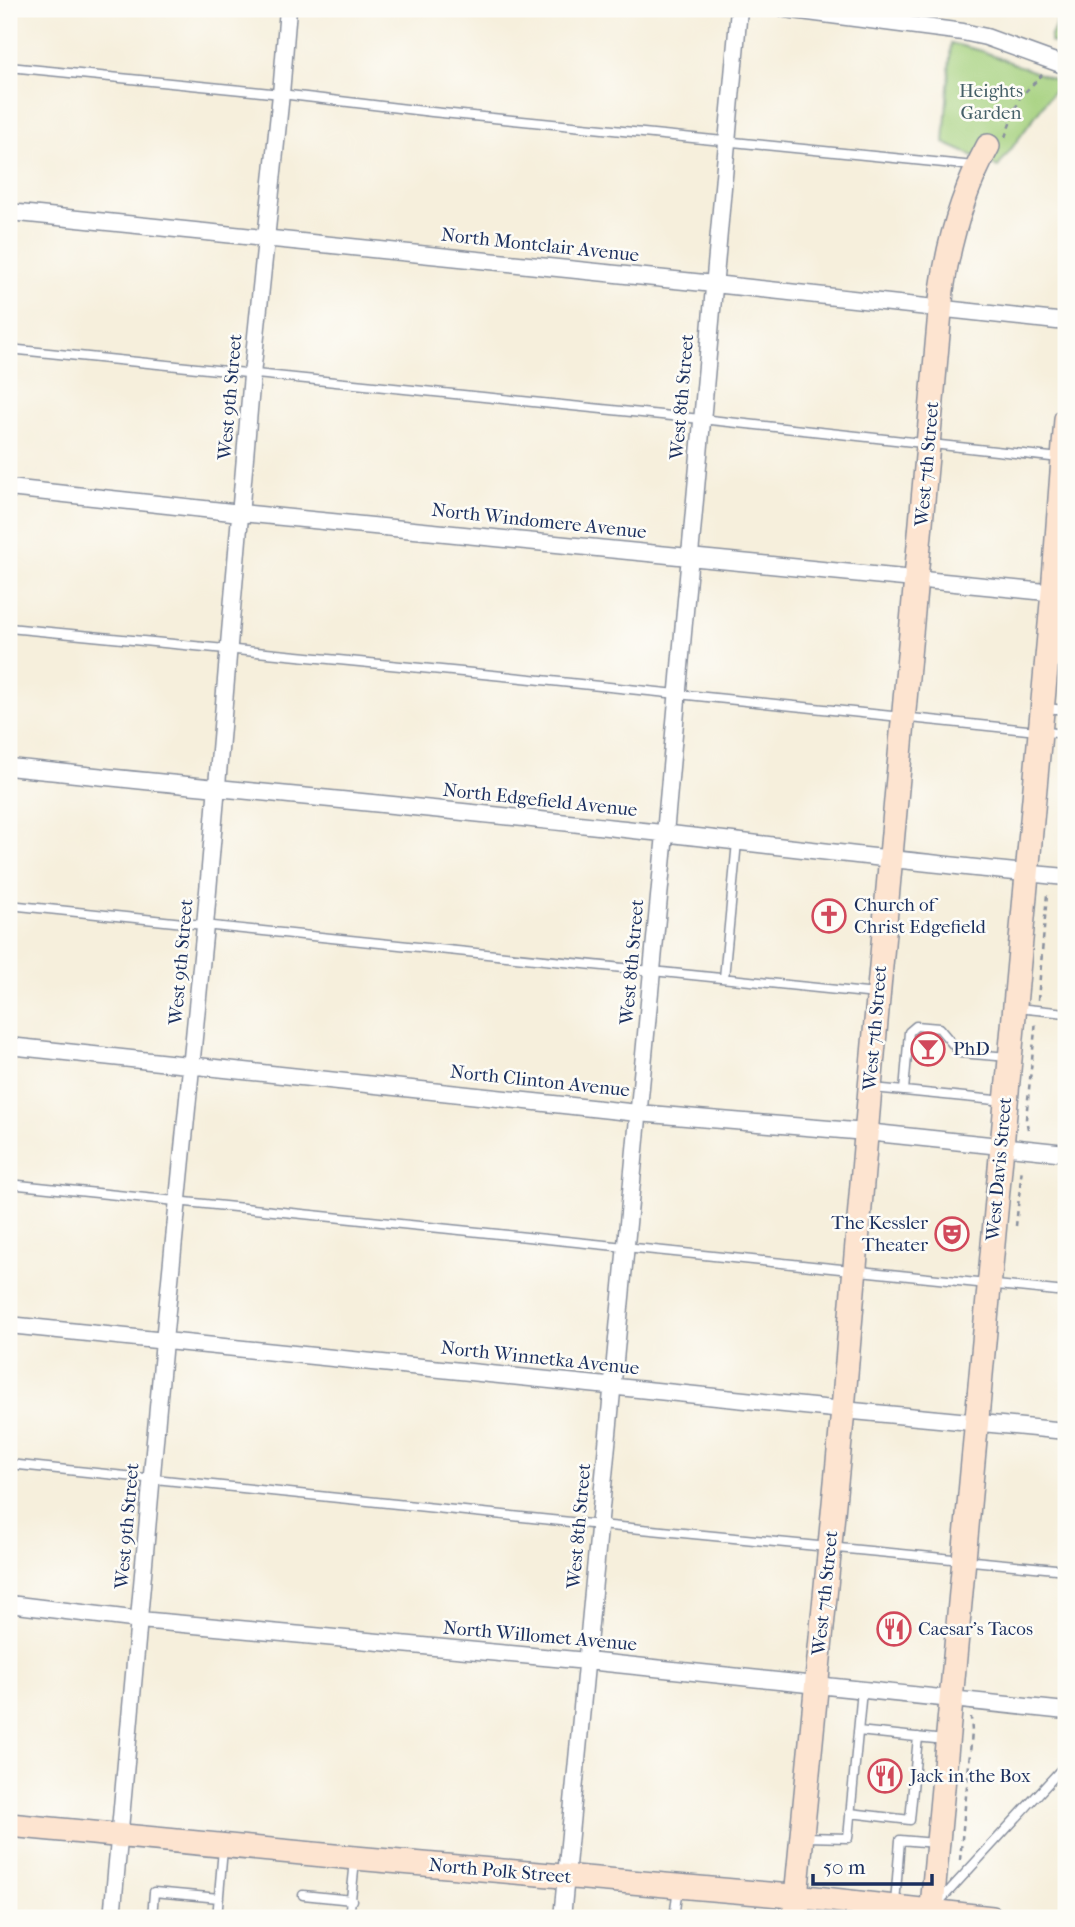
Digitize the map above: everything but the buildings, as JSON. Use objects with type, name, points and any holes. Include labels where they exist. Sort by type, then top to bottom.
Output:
[{"type":"main road","name":"West 7th Street","points":[[795,1907],[843,1410],[940,309],[954,224],[983,156]]},
{"type":"main road","name":"West Davis Street","points":[[931,1914],[1042,708],[1060,593],[1066,419]]},
{"type":"main road","name":"North Polk Street","points":[[9,1825],[678,1887],[795,1907],[992,1918]]},
{"type":"street","name":"West 9th Street","points":[[112,1918],[205,926],[252,375],[282,94],[288,9]]},
{"type":"street","name":"West 8th Street","points":[[562,1918],[665,834],[739,9]]},
{"type":"street","points":[[785,9],[904,16],[986,37],[1066,66]]},
{"type":"street","name":"North Montclair Avenue","points":[[9,212],[1066,322]]},
{"type":"street","name":"North Windomere Avenue","points":[[9,488],[1060,593]]},
{"type":"street","name":"North Edgefield Avenue","points":[[9,767],[1066,877]]},
{"type":"street","name":"North Clinton Avenue","points":[[9,1046],[638,1112],[1066,1153]]},
{"type":"street","name":"North Winnetka Avenue","points":[[9,1325],[1066,1431]]},
{"type":"street","name":"North Willomet Avenue","points":[[9,1604],[140,1620],[587,1661],[1066,1711]]},
{"type":"lane","points":[[9,67],[727,142],[983,156]]},
{"type":"lane","points":[[9,349],[928,444],[1064,466]]},
{"type":"lane","points":[[9,628],[1066,734]]},
{"type":"lane","points":[[1042,708],[1066,710]]},
{"type":"lane","points":[[724,978],[737,842]]},
{"type":"lane","points":[[9,905],[878,994]]},
{"type":"lane","points":[[1014,1008],[1066,1013]]},
{"type":"lane","points":[[904,1091],[909,1032],[913,1027],[939,1028],[960,1053],[1009,1057]]},
{"type":"lane","points":[[870,1088],[1005,1101]]},
{"type":"lane","points":[[9,1184],[1066,1292]]},
{"type":"lane","points":[[9,1464],[1066,1570]]},
{"type":"lane","points":[[802,1837],[848,1838],[862,1690]]},
{"type":"lane","points":[[858,1731],[947,1740]]},
{"type":"lane","points":[[850,1813],[910,1820],[918,1737]]},
{"type":"lane","points":[[931,1914],[1066,1764]]},
{"type":"lane","points":[[885,1910],[900,1840],[938,1843]]},
{"type":"lane","points":[[217,1918],[224,1846]]},
{"type":"lane","points":[[349,1918],[355,1858]]},
{"type":"lane","points":[[674,1918],[678,1887]]},
{"type":"lane","points":[[152,1918],[154,1892],[219,1898]]},
{"type":"lane","points":[[303,1895],[352,1900]]},
{"type":"path","points":[[956,1884],[972,1732],[971,1713]]},
{"type":"green space","points":[[1063,9],[1066,9],[1066,47],[1050,42]]},
{"type":"green space","name":"Heights Garden","points":[[951,43],[982,51],[1060,82],[998,167],[944,143]]},
{"type":"place","name":"Church of Christ Edgefield","points":[[829,916]]},
{"type":"place","name":"PhD","points":[[928,1049]]},
{"type":"place","name":"The Kessler Theater","points":[[952,1234]]},
{"type":"place","name":"Caesar’s Tacos","points":[[894,1629]]},
{"type":"place","name":"Jack in the Box","points":[[885,1776]]}]
